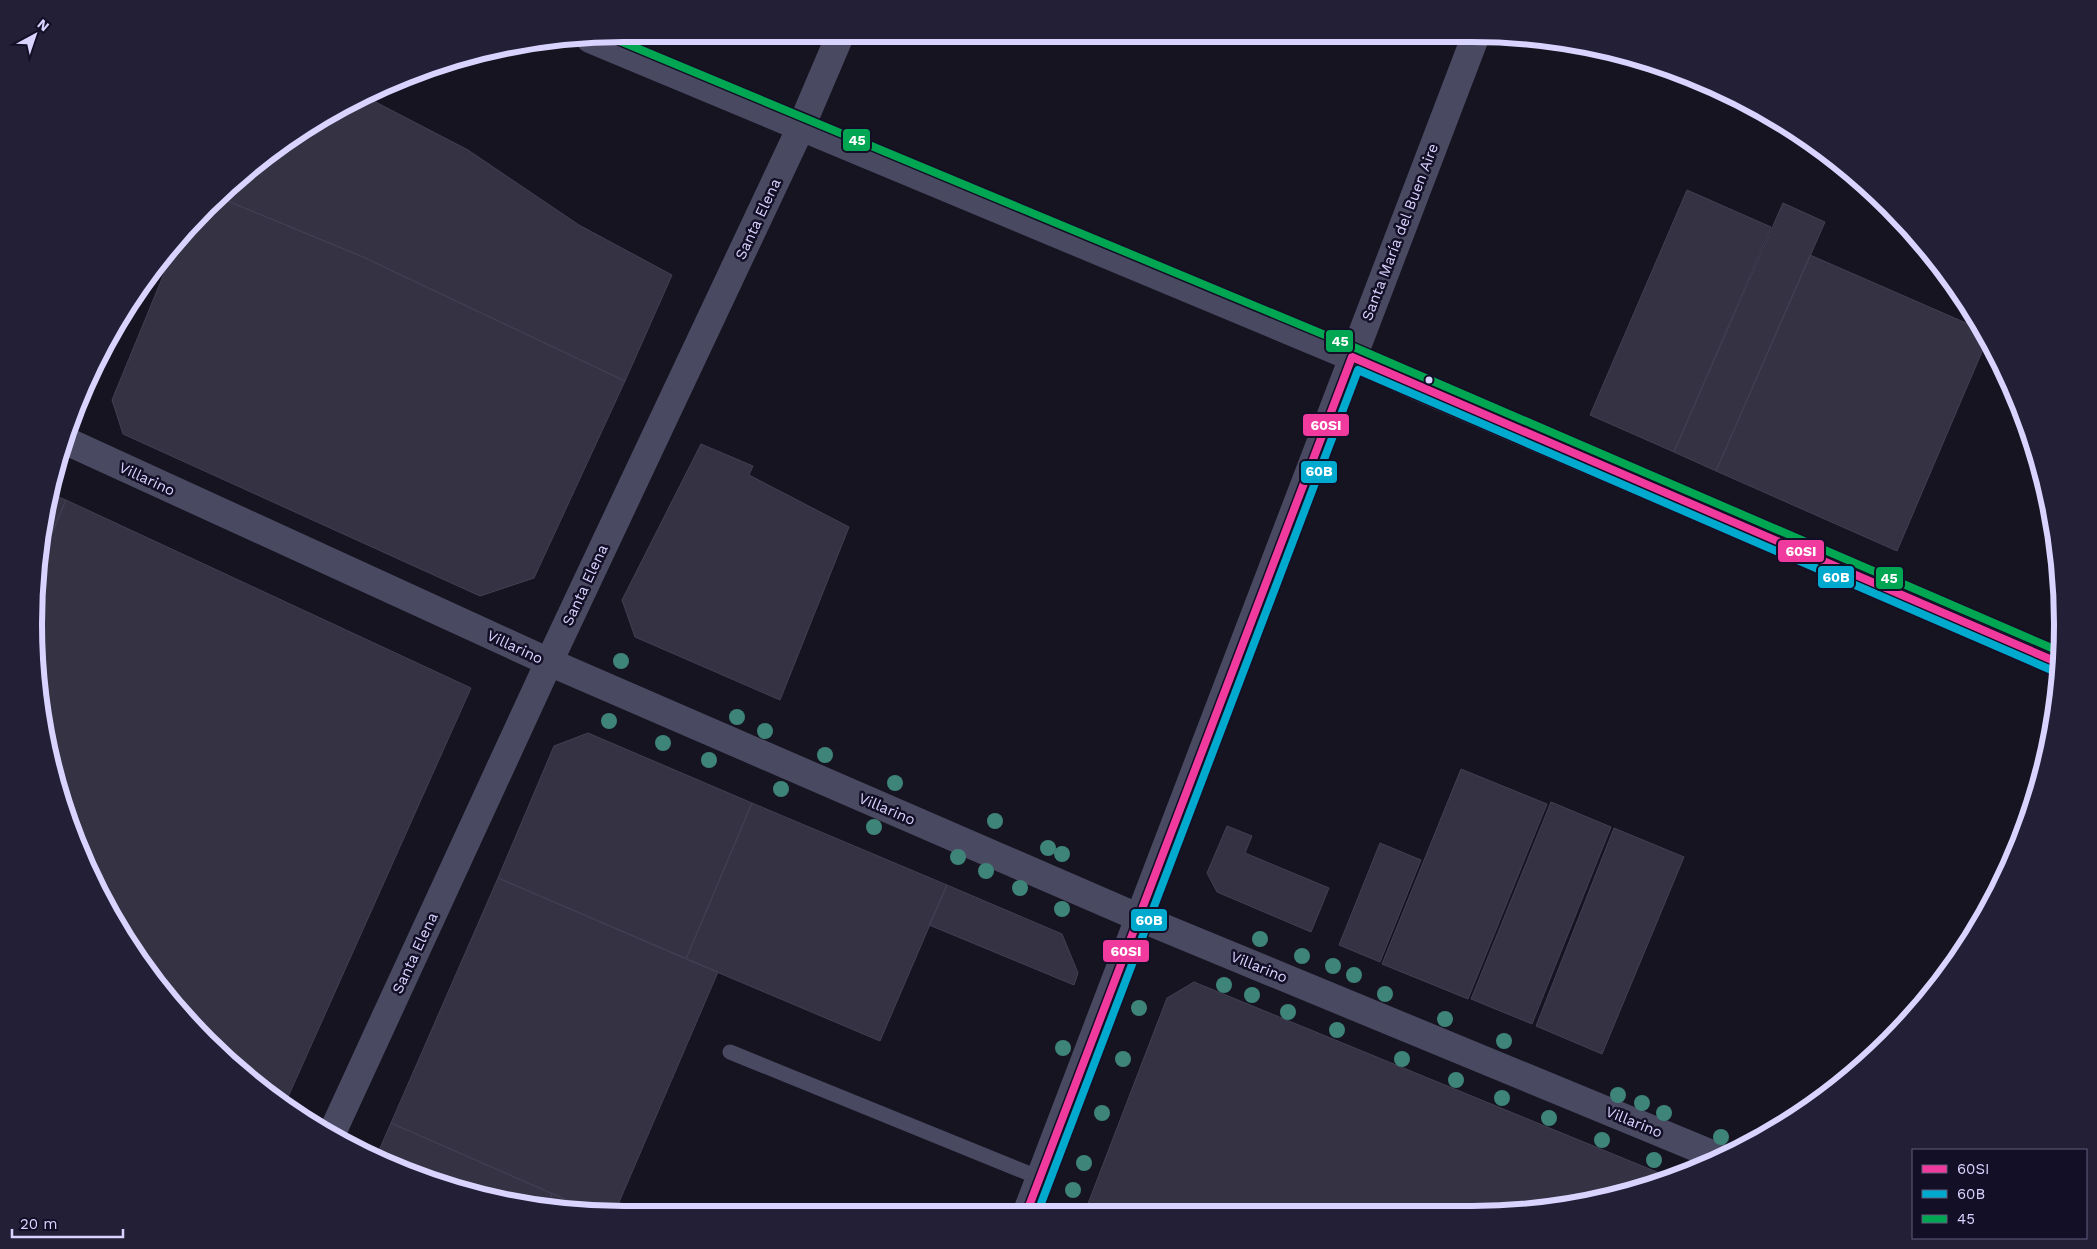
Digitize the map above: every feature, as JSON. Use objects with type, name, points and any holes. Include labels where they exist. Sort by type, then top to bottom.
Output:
[{"type":"street","name":"Santa Elena","points":[[334,1129],[549,662],[801,127],[837,43]]},
{"type":"street","name":"Santa María del Buen Aire","points":[[1029,1206],[1473,43]]},
{"type":"street","points":[[601,44],[1352,357],[2053,659]]},
{"type":"street","name":"Villarino","points":[[71,443],[549,662],[1140,918],[1713,1154]]},
{"type":"lane","points":[[730,1052],[1040,1178]]},
{"type":"building","points":[[373,100],[468,150],[579,225],[672,275],[625,381],[363,257],[226,201],[270,163],[301,141],[333,120]]},
{"type":"building","points":[[1687,190],[1771,227],[1674,452],[1590,415]]},
{"type":"building","points":[[226,201],[363,257],[625,381],[534,578],[480,596],[123,434],[112,400],[168,264],[187,241]]},
{"type":"building","points":[[1783,203],[1825,222],[1716,471],[1674,452]]},
{"type":"building","points":[[1810,255],[1972,325],[1984,347],[1897,551],[1716,471]]},
{"type":"building","points":[[701,444],[753,466],[749,475],[849,527],[780,700],[635,637],[622,600]]},
{"type":"building","points":[[57,496],[66,500],[48,542]]},
{"type":"building","points":[[66,500],[471,688],[287,1098],[241,1062],[213,1036],[163,979],[120,916],[87,847],[73,812],[62,775],[47,700],[42,624],[48,542]]},
{"type":"building","points":[[588,733],[752,803],[686,959],[498,878],[554,746]]},
{"type":"building","points":[[1461,769],[1547,804],[1468,999],[1382,964]]},
{"type":"building","points":[[1551,802],[1611,827],[1532,1024],[1471,999]]},
{"type":"building","points":[[752,803],[947,885],[880,1041],[686,959]]},
{"type":"building","points":[[1227,826],[1252,836],[1245,853],[1329,888],[1311,932],[1217,892],[1207,873]]},
{"type":"building","points":[[1614,828],[1684,857],[1602,1054],[1536,1026]]},
{"type":"building","points":[[1380,843],[1421,860],[1380,962],[1339,945]]},
{"type":"building","points":[[498,878],[718,972],[618,1206],[578,1204],[391,1123]]},
{"type":"building","points":[[947,885],[1062,934],[1078,973],[1074,985],[929,925]]},
{"type":"building","points":[[1194,982],[1663,1175],[1623,1187],[1586,1195],[1548,1202],[1511,1205],[1087,1206],[1167,998]]},
{"type":"building","points":[[391,1123],[552,1194],[549,1202],[474,1187],[437,1176],[379,1151]]},
{"type":"building","points":[[552,1194],[577,1204],[549,1202]]},
{"type":"transit line","name":"45","points":[[625,43],[1356,348],[2053,649]]},
{"type":"transit line","name":"60SI","points":[[1029,1206],[1352,357],[2053,660]]},
{"type":"transit line","name":"60B","points":[[1040,1206],[1358,370],[2052,670]]}]
